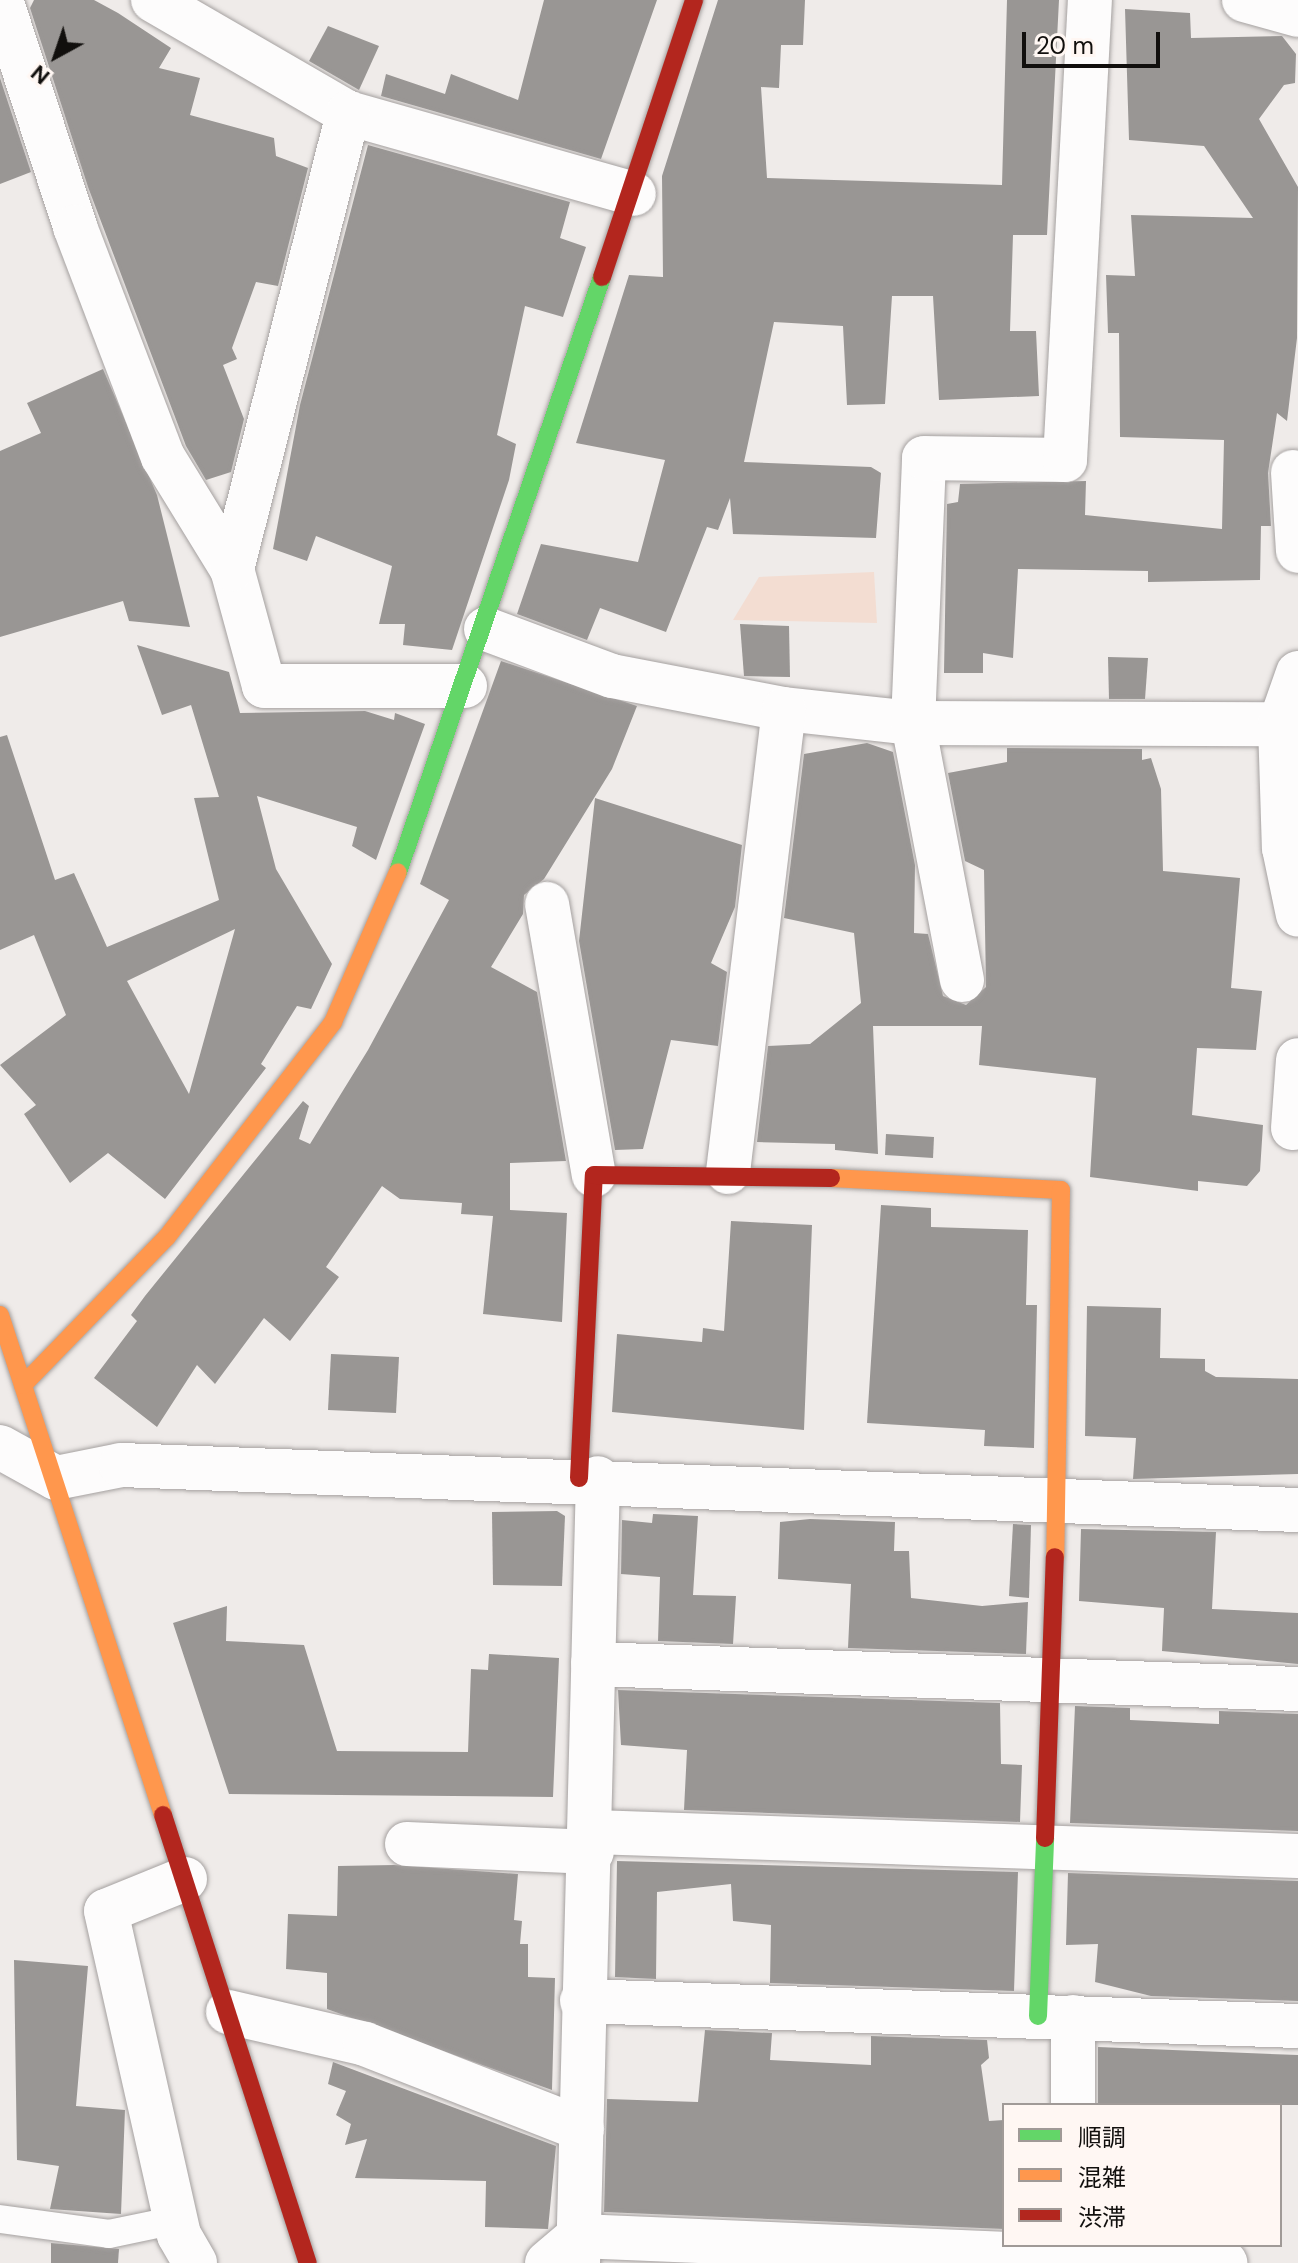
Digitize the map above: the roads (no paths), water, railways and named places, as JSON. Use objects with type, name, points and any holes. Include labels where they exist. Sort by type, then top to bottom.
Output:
[{"type":"street","points":[[1,0],[75,227],[163,457],[232,569],[264,686],[465,686]]},
{"type":"street","points":[[153,0],[348,113],[634,194]]},
{"type":"street","points":[[23,1385],[167,1237],[333,1022],[388,900],[486,629],[634,194],[694,0]]},
{"type":"street","points":[[962,980],[913,723],[924,458],[1065,460],[1090,0]]},
{"type":"street","points":[[1244,0],[1298,15]]},
{"type":"street","points":[[232,569],[348,113]]},
{"type":"street","points":[[1295,471],[1298,551]]},
{"type":"street","points":[[486,629],[612,676],[784,709],[913,723],[1280,724]]},
{"type":"street","points":[[1298,673],[1280,724],[1284,848],[1298,915]]},
{"type":"street","points":[[728,1172],[784,709]]},
{"type":"street","points":[[547,904],[594,1175],[588,1478],[593,1664],[592,1842],[582,2001],[582,2129],[568,2254],[1073,2255],[1225,2263]]},
{"type":"street","points":[[1293,1128],[1298,1060]]},
{"type":"street","points":[[594,1175],[728,1172],[1061,1190],[1063,1347],[1053,1499],[1046,1846],[1056,2016],[1073,2103]]},
{"type":"street","points":[[0,1315],[56,1478],[308,2263]]},
{"type":"street","points":[[0,1447],[56,1478],[121,1465],[588,1478],[1298,1510]]},
{"type":"street","points":[[593,1664],[1298,1689]]},
{"type":"street","points":[[407,1844],[592,1842],[1046,1846],[1298,1856]]},
{"type":"street","points":[[185,1879],[106,1911],[176,2220],[195,2263]]},
{"type":"street","points":[[582,2001],[1298,2026]]},
{"type":"street","points":[[228,2012],[365,2044],[582,2129]]},
{"type":"lane","points":[[0,2219],[109,2234],[176,2220]]}]
